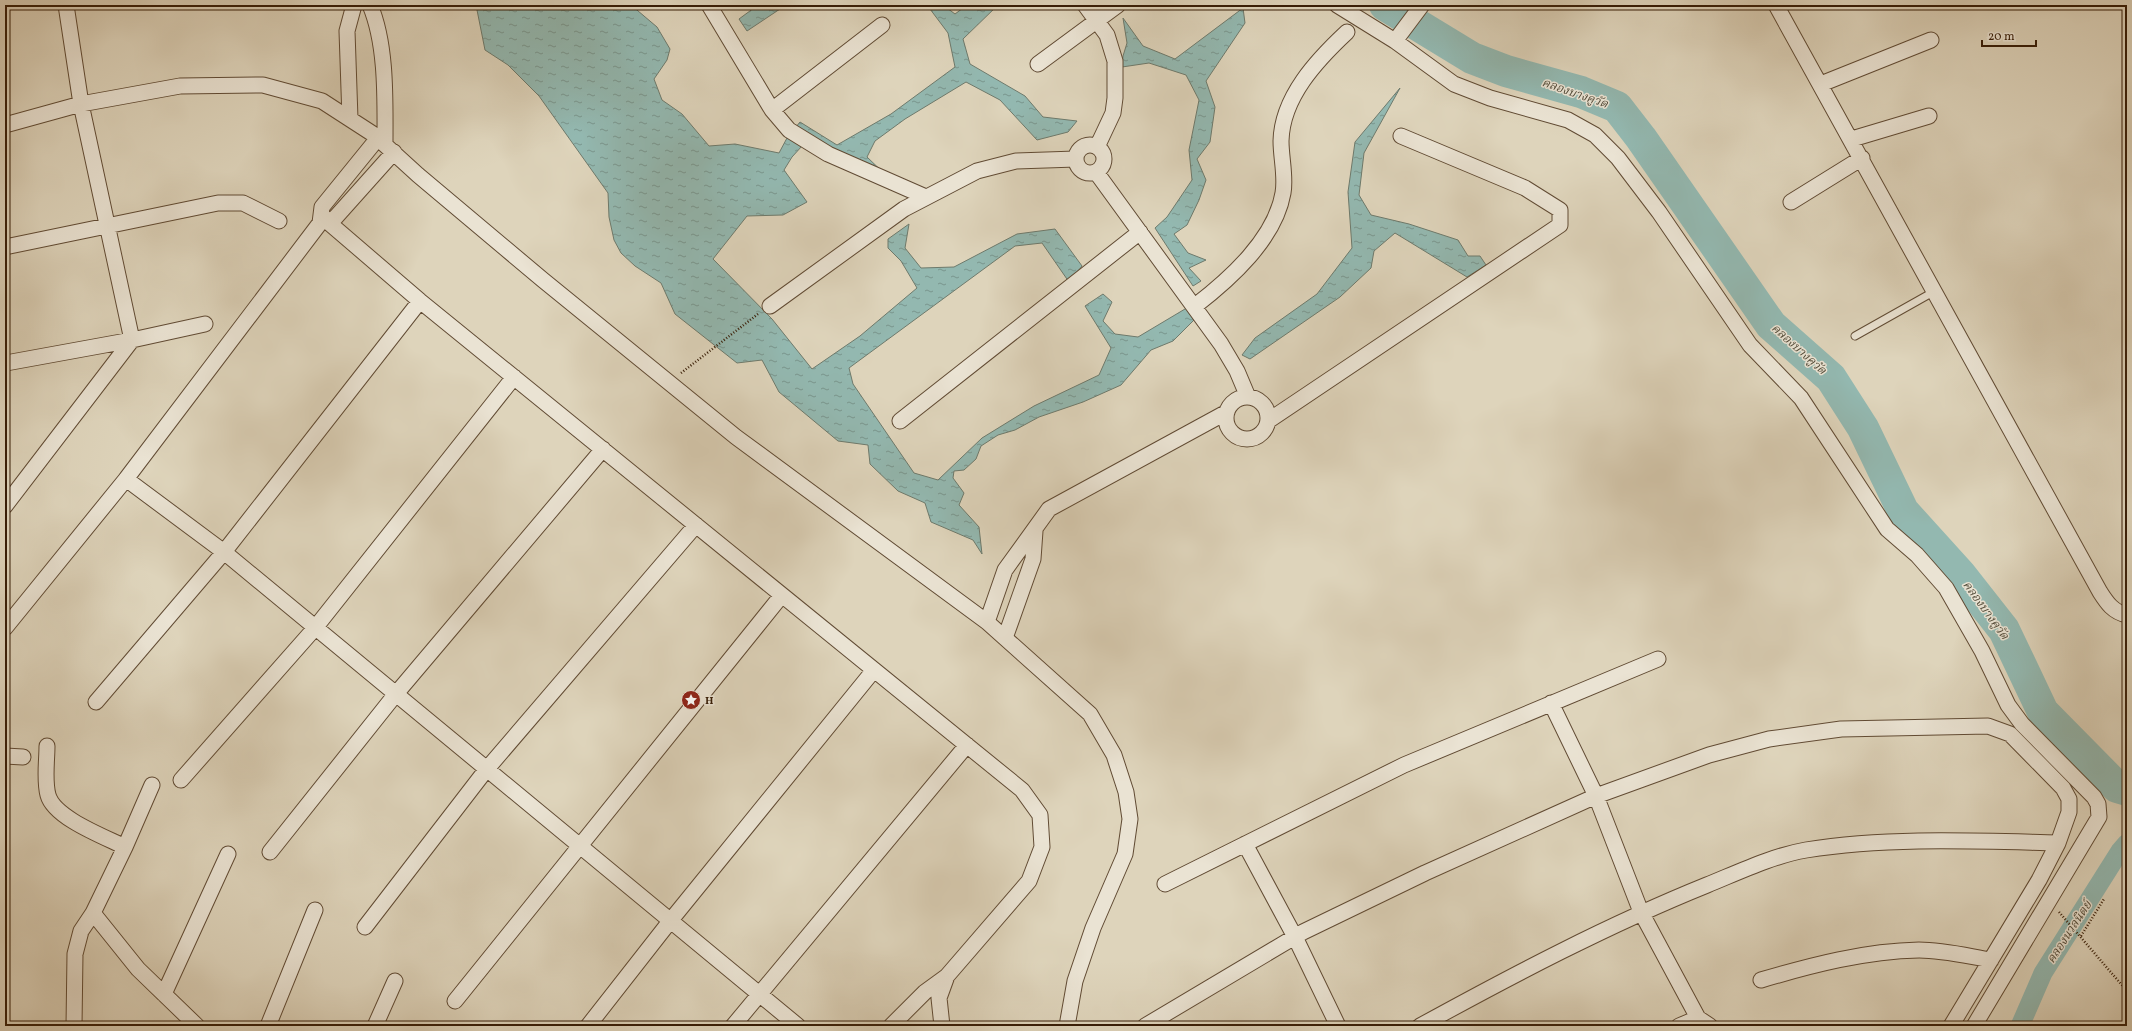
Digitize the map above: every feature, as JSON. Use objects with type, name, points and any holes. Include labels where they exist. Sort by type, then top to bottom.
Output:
[{"type":"street","points":[[66,5],[81,104],[132,340]]},
{"type":"street","points":[[350,119],[347,31],[354,5]]},
{"type":"street","points":[[323,220],[335,218],[353,198],[386,145],[385,96],[380,46],[374,16],[370,5]]},
{"type":"street","points":[[709,5],[772,110],[789,130],[828,154],[926,197]]},
{"type":"street","points":[[1085,5],[1107,35],[1115,61],[1115,98],[1113,113],[1097,147]]},
{"type":"street","points":[[1038,64],[1118,5]]},
{"type":"street","points":[[1337,5],[1398,37],[1454,84],[1490,98],[1568,120],[1594,135],[1618,158],[1660,212],[1750,345],[1801,398],[1887,529],[1917,555],[1946,588],[1982,650],[2008,705],[2022,724],[2084,786],[2098,804],[2099,817],[1974,1026]]},
{"type":"street","points":[[1398,37],[1422,5]]},
{"type":"street","points":[[1776,5],[1852,139],[2100,592],[2110,607],[2120,614],[2127,615]]},
{"type":"street","points":[[772,110],[882,25]]},
{"type":"street","points":[[1199,303],[1216,290],[1258,247],[1272,223],[1283,193],[1281,140],[1288,108],[1298,89],[1321,56],[1347,32]]},
{"type":"street","points":[[1821,84],[1931,40]]},
{"type":"street","points":[[5,125],[81,104],[180,86],[263,86],[322,101],[386,145],[537,275],[736,437],[987,622],[1090,714],[1114,755],[1126,792],[1130,820],[1125,854],[1093,928],[1075,981],[1067,1026]]},
{"type":"street","points":[[1852,139],[1929,116]]},
{"type":"street","points":[[1227,412],[1228,426],[1236,436],[1250,439],[1262,433],[1268,421],[1560,225],[1560,210],[1525,188],[1401,136]]},
{"type":"street","points":[[5,628],[126,479],[323,220],[322,208],[338,186],[386,145]]},
{"type":"street","points":[[1091,145],[1102,150],[1104,162],[1096,172],[1091,174],[1084,172],[1080,168],[1076,159],[1079,150],[1091,145]]},
{"type":"street","points":[[1791,202],[1862,158]]},
{"type":"street","points":[[770,306],[904,209],[977,171],[1016,161],[1076,159]]},
{"type":"street","points":[[1096,172],[1140,232],[1199,303],[1237,371],[1248,398]]},
{"type":"street","points":[[338,186],[353,198]]},
{"type":"street","points":[[5,247],[218,203],[243,203],[279,221]]},
{"type":"street","points":[[323,220],[514,378],[1022,790],[1040,815],[1042,847],[1029,881],[946,976],[925,992],[891,1026]]},
{"type":"street","points":[[900,421],[1140,232]]},
{"type":"street","points":[[96,702],[224,552],[420,301]]},
{"type":"street","points":[[6,363],[132,340],[205,324]]},
{"type":"street","points":[[5,506],[132,340]]},
{"type":"street","points":[[181,780],[315,628],[514,378]]},
{"type":"street","points":[[987,622],[1006,570],[1049,509],[1227,412],[1236,401],[1248,398],[1261,403],[1266,408],[1268,421]]},
{"type":"street","points":[[270,852],[395,695],[603,449]]},
{"type":"street","points":[[126,479],[224,552],[395,695],[671,920],[798,1026]]},
{"type":"street","points":[[365,927],[486,770],[696,525]]},
{"type":"street","points":[[1005,638],[1032,558],[1035,530]]},
{"type":"street","points":[[455,1001],[782,595]]},
{"type":"street","points":[[1165,884],[1404,765],[1658,659]]},
{"type":"street","points":[[588,1026],[671,920],[874,670]]},
{"type":"street","points":[[1551,703],[1596,796],[1641,912],[1704,1022],[1679,1026]]},
{"type":"street","points":[[1145,1026],[1295,937],[1425,873],[1596,796],[1709,755],[1769,739],[1841,729],[1988,726],[2010,734],[2063,788],[2069,799],[2069,812],[2058,843],[1952,1026]]},
{"type":"street","points":[[733,1026],[967,745]]},
{"type":"street","points":[[47,746],[48,794],[51,804],[60,812],[84,826],[125,847]]},
{"type":"street","points":[[5,756],[23,757]]},
{"type":"street","points":[[74,1026],[75,954],[81,931],[92,913],[125,847],[152,785]]},
{"type":"street","points":[[1420,1026],[1436,1022],[1641,912],[1764,862],[1805,850],[1868,843],[1936,840],[2058,843]]},
{"type":"street","points":[[1245,844],[1295,937],[1338,1026]]},
{"type":"street","points":[[164,994],[228,854]]},
{"type":"street","points":[[268,1026],[315,910]]},
{"type":"street","points":[[92,913],[138,969],[197,1026]]},
{"type":"street","points":[[1761,980],[1810,965],[1845,958],[1919,950],[1946,952],[1991,960]]},
{"type":"street","points":[[942,1026],[939,998],[946,976]]},
{"type":"street","points":[[375,1026],[395,981]]},
{"type":"lane","points":[[1855,336],[1935,291]]},
{"type":"path","points":[[669,382],[710,349],[770,306]]},
{"type":"path","points":[[2081,936],[2104,899]]},
{"type":"path","points":[[2048,900],[2081,936],[2127,991]]},
{"type":"water","points":[[476,5],[631,5],[657,27],[670,49],[667,60],[654,79],[662,100],[682,114],[709,146],[735,144],[779,153],[787,138],[800,122],[837,145],[891,114],[955,67],[948,33],[927,5],[943,5],[955,14],[967,5],[998,5],[963,39],[970,64],[1025,96],[1043,117],[1077,121],[1068,132],[1037,140],[1000,100],[966,82],[905,119],[875,141],[867,157],[891,180],[802,146],[792,157],[784,170],[807,202],[783,215],[747,216],[713,259],[772,319],[812,369],[860,336],[917,288],[901,261],[888,248],[888,239],[909,224],[905,248],[921,268],[954,267],[1017,234],[1055,229],[1082,266],[1069,282],[1042,243],[1015,246],[849,368],[853,384],[914,473],[938,480],[982,438],[1034,406],[1099,375],[1111,348],[1085,306],[1103,294],[1112,302],[1103,321],[1115,334],[1138,337],[1190,306],[1197,317],[1173,341],[1151,350],[1121,385],[1083,402],[1039,417],[1015,430],[998,435],[981,446],[976,459],[964,470],[954,471],[953,478],[964,493],[959,505],[979,527],[982,554],[973,540],[931,522],[925,503],[898,491],[870,464],[868,445],[838,441],[779,392],[762,360],[737,363],[675,314],[661,283],[635,266],[621,253],[614,240],[609,217],[608,193],[539,96],[508,65],[485,50]]},
{"type":"water","points":[[758,5],[786,5],[747,31],[739,19]]},
{"type":"water","points":[[1243,8],[1245,23],[1206,81],[1215,107],[1210,142],[1197,159],[1206,180],[1199,200],[1187,225],[1174,234],[1188,253],[1206,260],[1189,268],[1201,281],[1193,286],[1155,228],[1167,217],[1192,180],[1189,150],[1199,100],[1186,75],[1149,63],[1122,67],[1123,56],[1127,43],[1123,18],[1143,46],[1175,59]]},
{"type":"water","points":[[1400,88],[1364,153],[1359,195],[1371,215],[1409,224],[1458,240],[1468,256],[1480,256],[1486,265],[1467,277],[1395,233],[1374,251],[1371,268],[1340,297],[1250,359],[1242,355],[1255,338],[1317,294],[1352,248],[1348,192],[1355,142]]},
{"type":"waterway","name":"คลองบางคูวัด","points":[[1385,5],[1472,58],[1506,71],[1581,92],[1617,107],[1641,138],[1771,325],[1831,378],[1863,428],[1903,511],[1960,574],[2004,630],[2043,712],[2117,787],[2127,790]]},
{"type":"waterway","name":"คลองนวลนิตย์","points":[[2020,1026],[2043,973],[2120,851],[2127,843]]},
{"type":"place","name":"H","points":[[691,700]]}]
